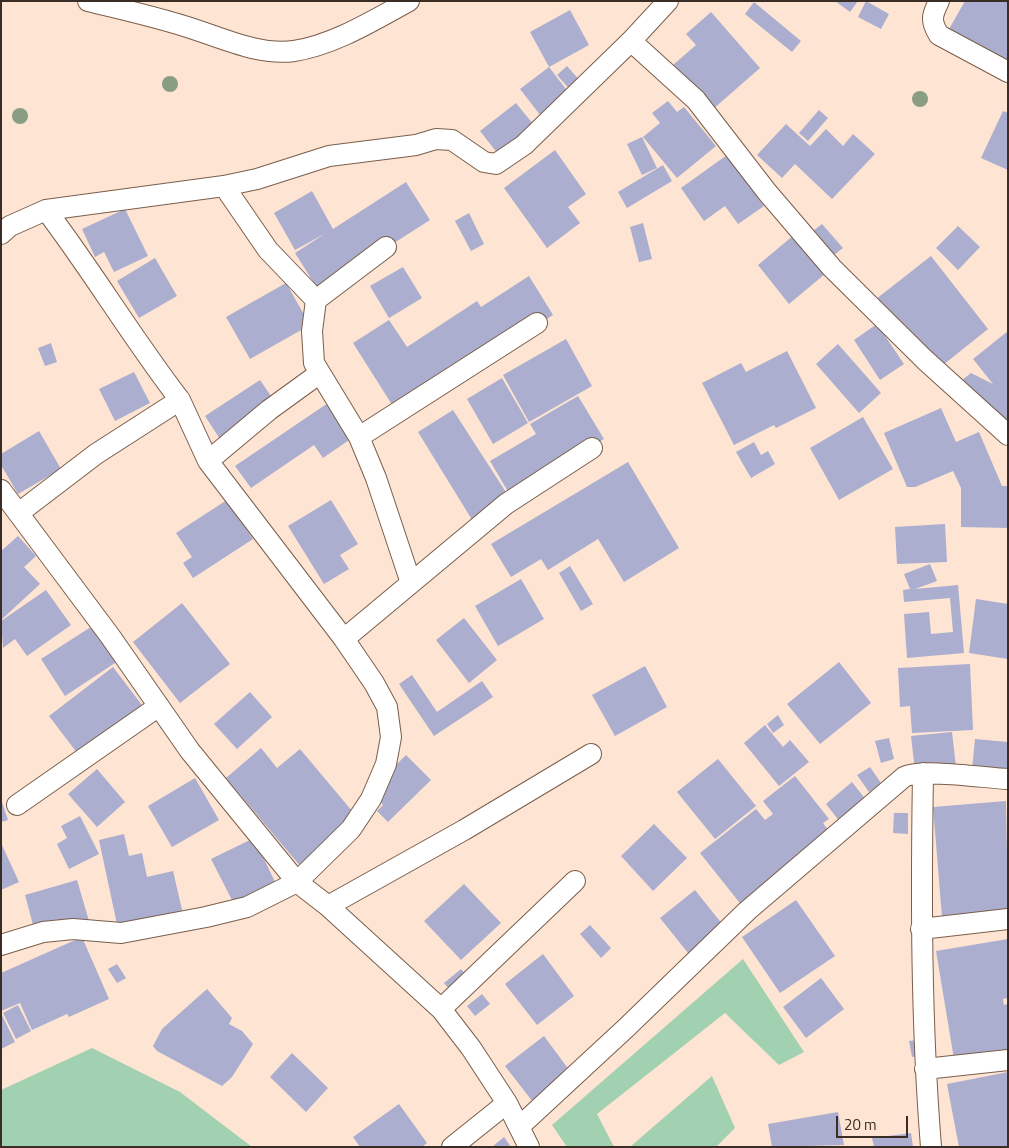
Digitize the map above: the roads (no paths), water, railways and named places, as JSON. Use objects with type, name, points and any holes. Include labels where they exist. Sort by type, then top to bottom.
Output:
[{"type":"street","points":[[88,1],[182,25],[240,44],[265,50],[292,51],[314,46],[341,35],[409,1]]},
{"type":"street","points":[[1,234],[10,226],[46,210],[224,186],[257,179],[329,156],[416,145],[444,138],[461,145],[484,162],[496,164],[524,145],[631,41],[668,1]]},
{"type":"street","points":[[939,1],[932,16],[933,25],[939,34],[1008,72]]},
{"type":"street","points":[[631,41],[696,100],[767,192],[832,268],[925,360],[1008,435]]},
{"type":"street","points":[[224,186],[268,250],[316,300]]},
{"type":"street","points":[[1,945],[43,932],[73,929],[121,933],[206,918],[247,907],[297,882],[351,829],[371,799],[386,764],[391,737],[387,707],[374,683],[344,639],[208,461],[180,400],[151,363],[88,267],[46,210]]},
{"type":"street","points":[[386,247],[316,300],[312,350],[314,363],[359,437],[376,478],[411,583]]},
{"type":"street","points":[[359,437],[537,323]]},
{"type":"street","points":[[208,461],[269,410],[320,373]]},
{"type":"street","points":[[20,512],[96,454],[180,400]]},
{"type":"street","points":[[344,639],[506,504],[592,448]]},
{"type":"street","points":[[1,490],[20,512],[190,751],[297,882],[328,906],[441,1009],[471,1048],[507,1103],[529,1147]]},
{"type":"street","points":[[17,805],[159,706]]},
{"type":"street","points":[[328,906],[464,830],[591,754]]},
{"type":"street","points":[[519,1126],[626,1028],[747,911],[904,777],[909,774],[923,773],[1008,779]]},
{"type":"street","points":[[923,773],[921,930],[925,1069],[931,1147]]},
{"type":"street","points":[[441,1009],[575,880]]},
{"type":"street","points":[[921,930],[1008,919]]},
{"type":"street","points":[[925,1069],[1008,1060]]},
{"type":"street","points":[[452,1147],[507,1103]]}]
